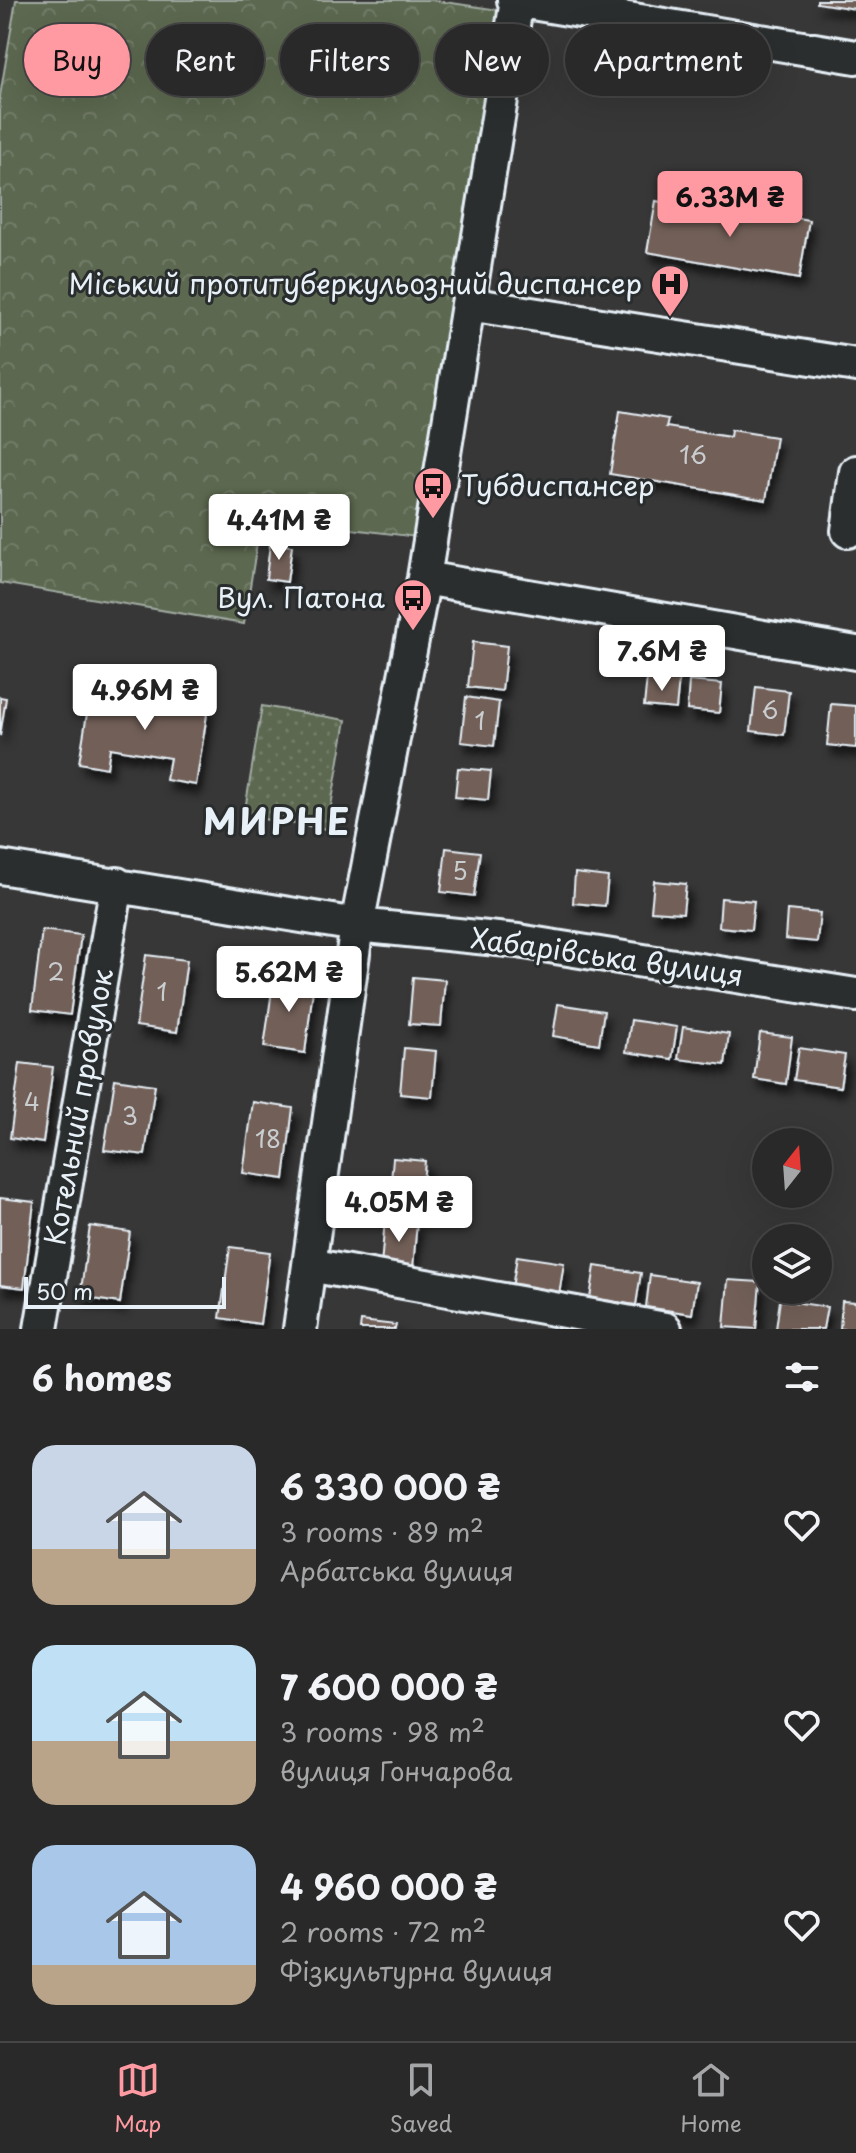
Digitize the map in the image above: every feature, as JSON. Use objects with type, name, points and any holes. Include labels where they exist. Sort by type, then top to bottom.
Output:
[{"type":"street","points":[[300,1329],[357,925],[424,578],[516,0],[856,57]]},
{"type":"street","points":[[468,304],[856,365]]},
{"type":"street","points":[[848,531],[856,472]]},
{"type":"street","points":[[424,578],[856,653]]},
{"type":"street","name":"Хабарівська вулиця","points":[[0,867],[357,925],[518,941],[856,995]]},
{"type":"street","name":"Котельний провулок","points":[[41,1329],[117,884]]},
{"type":"street","points":[[309,1265],[665,1329]]},
{"type":"green space","points":[[16,0],[431,0],[506,11],[504,24],[435,24],[435,96],[492,96],[417,537],[261,518],[244,624],[0,583],[0,96]]},
{"type":"green space","points":[[262,706],[346,720],[327,829],[244,816]]},
{"type":"building","points":[[817,0],[856,0],[856,9],[817,3]]},
{"type":"building","points":[[656,201],[750,218],[751,210],[809,220],[799,279],[647,252]]},
{"type":"building","points":[[620,411],[668,419],[666,427],[730,437],[731,430],[776,437],[766,500],[610,474]]},
{"type":"building","points":[[270,543],[292,546],[287,582],[266,579]]},
{"type":"building","points":[[473,642],[507,646],[502,691],[468,687]]},
{"type":"building","points":[[647,677],[679,680],[676,709],[644,706]]},
{"type":"building","points":[[689,681],[722,684],[719,713],[687,710]]},
{"type":"building","points":[[756,687],[789,691],[784,735],[751,731]]},
{"type":"building","points":[[91,689],[208,708],[196,785],[166,780],[170,758],[110,748],[107,768],[79,763]]},
{"type":"building","points":[[0,697],[6,698],[0,736]]},
{"type":"building","points":[[466,697],[499,702],[494,746],[461,742]]},
{"type":"building","points":[[831,704],[856,706],[856,748],[827,745]]},
{"type":"building","points":[[458,768],[491,771],[488,800],[455,797]]},
{"type":"building","points":[[446,848],[480,852],[474,896],[441,892]]},
{"type":"building","points":[[575,873],[608,877],[605,906],[573,903]]},
{"type":"building","points":[[654,881],[686,884],[683,913],[651,911]]},
{"type":"building","points":[[721,898],[754,901],[751,930],[719,927]]},
{"type":"building","points":[[787,910],[820,913],[817,942],[785,939]]},
{"type":"building","points":[[42,930],[81,935],[70,1015],[32,1010]]},
{"type":"building","points":[[146,955],[187,960],[177,1032],[136,1026]]},
{"type":"building","points":[[274,976],[314,981],[305,1053],[264,1047]]},
{"type":"building","points":[[413,977],[445,980],[441,1026],[409,1024]]},
{"type":"building","points":[[558,1004],[604,1011],[599,1044],[553,1036]]},
{"type":"building","points":[[631,1020],[677,1027],[672,1059],[626,1052]]},
{"type":"building","points":[[683,1027],[729,1034],[725,1065],[678,1059]]},
{"type":"building","points":[[760,1033],[792,1037],[786,1084],[754,1079]]},
{"type":"building","points":[[404,1048],[436,1051],[432,1097],[400,1094]]},
{"type":"building","points":[[799,1048],[845,1055],[840,1087],[794,1080]]},
{"type":"building","points":[[20,1063],[53,1067],[43,1143],[10,1138]]},
{"type":"building","points":[[115,1079],[155,1085],[145,1155],[104,1150]]},
{"type":"building","points":[[253,1102],[293,1108],[284,1179],[243,1173]]},
{"type":"building","points":[[393,1158],[425,1161],[421,1207],[389,1205]]},
{"type":"building","points":[[0,1198],[34,1202],[24,1288],[0,1285]]},
{"type":"building","points":[[385,1219],[417,1222],[413,1268],[381,1266]]},
{"type":"building","points":[[90,1226],[130,1232],[120,1303],[80,1297]]},
{"type":"building","points":[[230,1247],[270,1252],[260,1324],[220,1318]]},
{"type":"building","points":[[517,1256],[564,1263],[559,1295],[512,1288]]},
{"type":"building","points":[[595,1266],[641,1273],[636,1305],[590,1298]]},
{"type":"building","points":[[650,1275],[697,1282],[692,1314],[646,1307]]},
{"type":"building","points":[[728,1280],[752,1282],[752,1304],[758,1304],[756,1329],[724,1327]]},
{"type":"building","points":[[842,1301],[856,1302],[856,1329],[840,1329]]},
{"type":"building","points":[[779,1304],[827,1307],[823,1329],[776,1329]]},
{"type":"building","points":[[361,1321],[396,1325],[395,1329],[360,1329]]},
{"type":"place","name":"Міський протитуберкульозний диспансер","points":[[670,318]]},
{"type":"place","name":"Тубдиспансер","points":[[433,520]]},
{"type":"place","name":"Вул. Патона","points":[[413,632]]},
{"type":"district","name":"МИРНЕ","points":[[277,822]]}]
